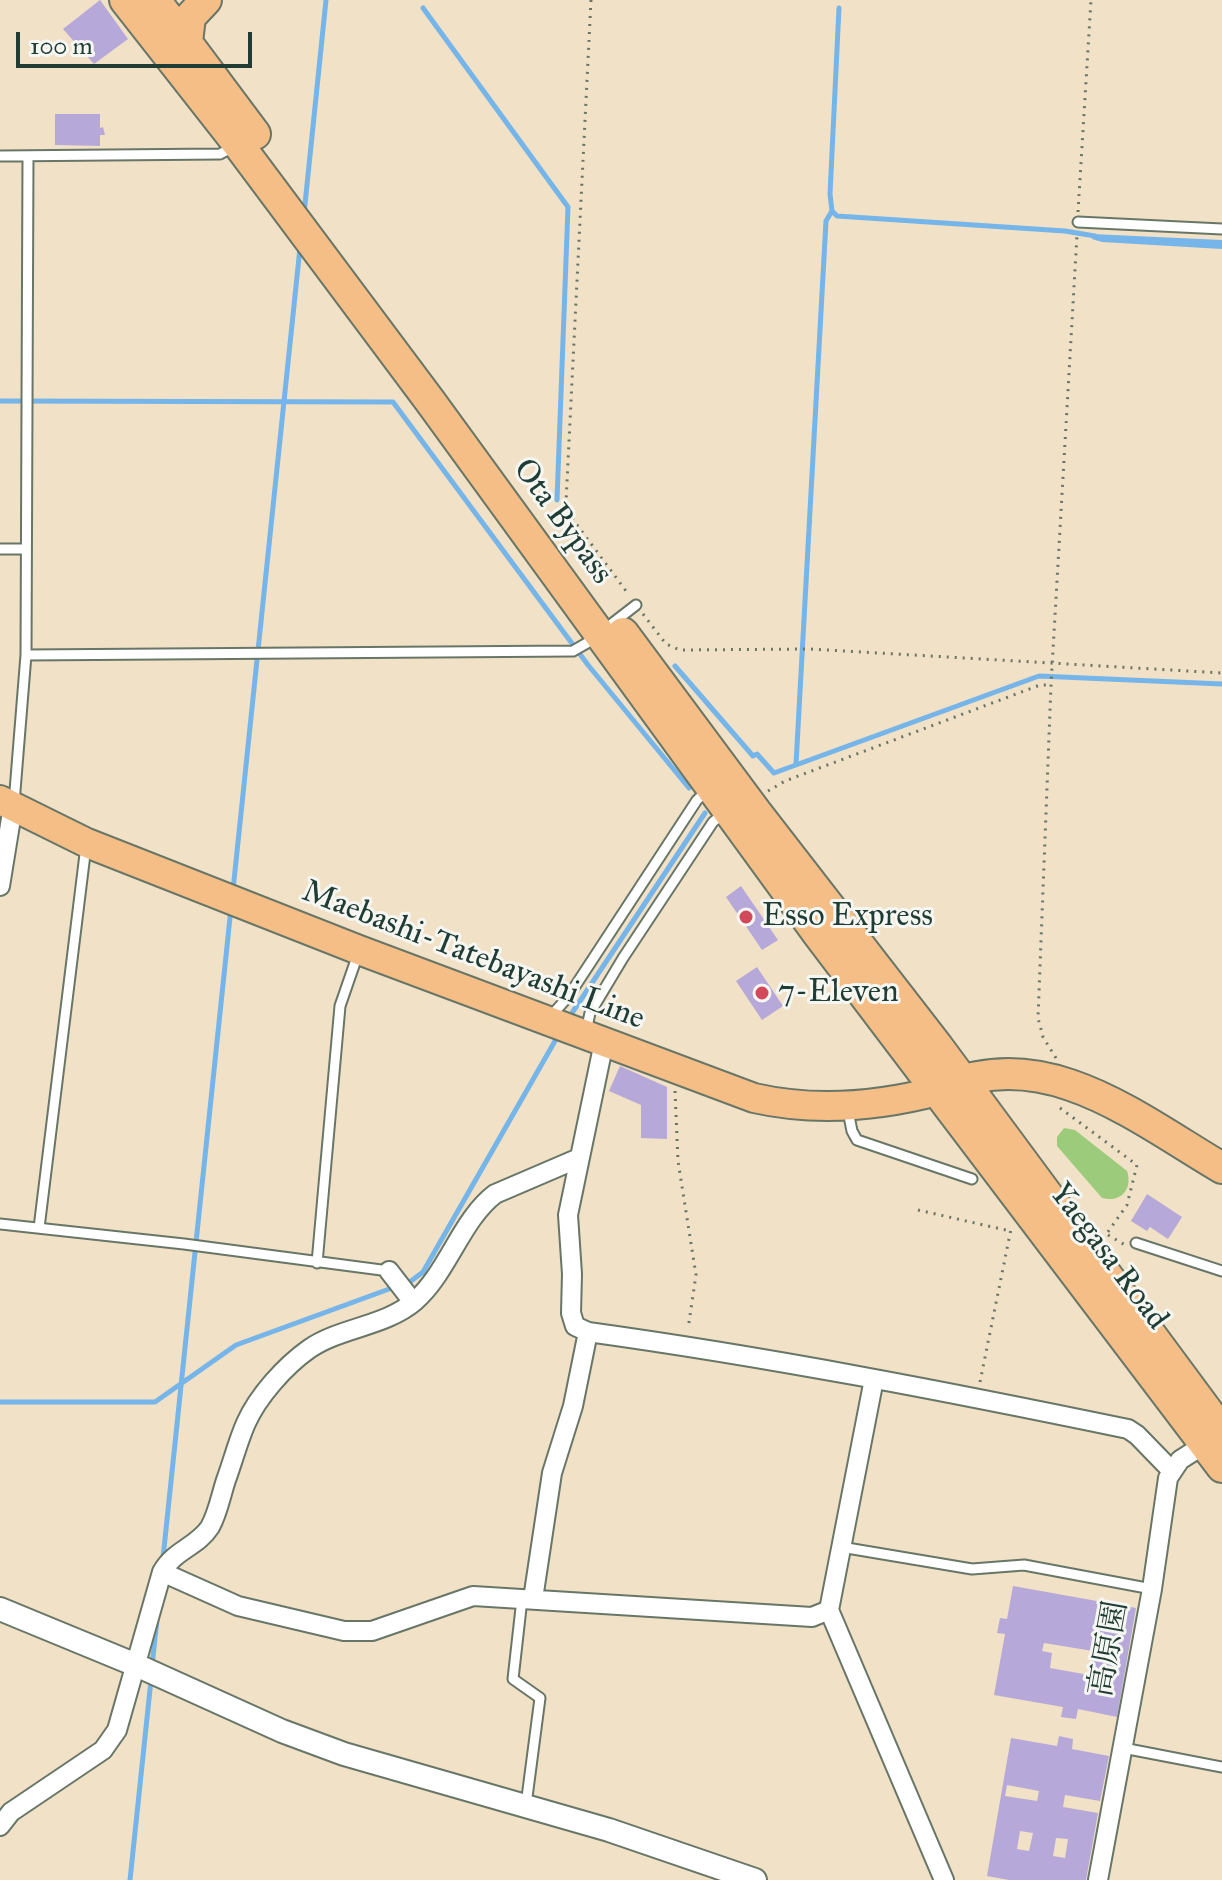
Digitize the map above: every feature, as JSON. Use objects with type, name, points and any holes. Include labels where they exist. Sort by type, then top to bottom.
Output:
[{"type":"highway","name":"Ota Bypass","points":[[125,0],[238,144],[439,413],[617,620],[729,801]]},
{"type":"highway","name":"Ota Bypass","points":[[155,0],[617,620],[758,849],[818,934],[957,1089]]},
{"type":"highway","points":[[187,42],[190,17],[206,0]]},
{"type":"highway","points":[[957,1089],[1015,1073],[1063,1095],[1110,1102],[1222,1168]]},
{"type":"highway","points":[[957,1089],[1034,1093],[1073,1101],[1129,1129],[1222,1188]]},
{"type":"highway","name":"Yaegasa Road","points":[[957,1089],[1216,1447]]},
{"type":"main road","name":"Maebashi-Tatebayashi Line","points":[[7,803],[87,843],[359,950],[754,1098],[781,1104],[848,1107],[957,1089]]},
{"type":"street","points":[[0,886],[7,803]]},
{"type":"street","points":[[573,1030],[579,1158],[568,1215],[571,1313],[575,1326],[588,1332],[874,1379],[1128,1429],[1171,1470],[1180,1460],[1216,1447]]},
{"type":"street","points":[[0,1826],[11,1812],[103,1750],[117,1730],[162,1572],[174,1556],[211,1525],[245,1424],[260,1400],[287,1369],[320,1342],[375,1322],[401,1285],[430,1285],[488,1200],[579,1158]]},
{"type":"street","points":[[528,1599],[552,1473],[573,1406],[588,1332]]},
{"type":"street","points":[[874,1379],[829,1610],[944,1880]]},
{"type":"street","name":"高原園","points":[[1098,1880],[1171,1470]]},
{"type":"street","points":[[162,1572],[238,1606],[344,1631],[372,1631],[473,1596],[812,1617],[829,1610]]},
{"type":"street","points":[[0,1609],[11,1611],[294,1736],[396,1771],[609,1830],[755,1880]]},
{"type":"lane","points":[[0,156],[220,154],[238,144]]},
{"type":"lane","points":[[7,803],[26,655],[28,156]]},
{"type":"lane","points":[[1078,222],[1222,229]]},
{"type":"lane","points":[[0,549],[25,549]]},
{"type":"lane","points":[[26,655],[565,651],[581,648],[617,620]]},
{"type":"lane","points":[[697,800],[729,801],[623,958],[590,1013],[573,1030],[554,1010],[568,997],[697,800]]},
{"type":"lane","points":[[39,1228],[83,855],[87,843]]},
{"type":"lane","points":[[317,1263],[340,1006],[359,950]]},
{"type":"lane","points":[[848,1107],[852,1131],[857,1140],[972,1179]]},
{"type":"lane","points":[[0,1224],[184,1244],[317,1263],[401,1285]]},
{"type":"lane","points":[[1132,1245],[1222,1271]]},
{"type":"lane","points":[[841,1547],[972,1569],[1024,1565],[1152,1589]]},
{"type":"lane","points":[[526,1808],[540,1698],[513,1679],[528,1599]]},
{"type":"lane","points":[[1123,1748],[1222,1767]]},
{"type":"path","points":[[591,0],[566,502],[617,620],[680,650],[810,649],[1222,673]]},
{"type":"path","points":[[1091,0],[1051,685],[1038,1018],[1043,1037],[1065,1071],[1063,1095],[1137,1165],[1127,1205],[1102,1243]]},
{"type":"path","points":[[729,801],[1040,685],[1051,685]]},
{"type":"path","points":[[682,1072],[675,1090],[675,1134],[696,1275],[685,1346]]},
{"type":"path","points":[[918,1210],[1010,1231],[977,1398]]},
{"type":"path","points":[[1106,1234],[1132,1245]]},
{"type":"green space","points":[[1064,1128],[1075,1130],[1127,1171],[1128,1184],[1124,1193],[1115,1198],[1102,1198],[1057,1146],[1057,1137]]},
{"type":"water","points":[[1092,234],[1222,240],[1222,249],[1102,242],[1092,239]]},
{"type":"building","points":[[100,0],[128,39],[94,64],[63,29]]},
{"type":"building","points":[[55,114],[100,114],[100,128],[103,127],[105,135],[100,135],[100,146],[55,145]]},
{"type":"building","points":[[741,886],[778,940],[762,950],[726,897]]},
{"type":"building","points":[[757,967],[783,1006],[762,1020],[736,981]]},
{"type":"building","points":[[620,1066],[667,1087],[667,1139],[641,1138],[641,1105],[609,1091]]},
{"type":"building","points":[[1147,1194],[1182,1217],[1168,1239],[1150,1227],[1147,1231],[1131,1221]]},
{"type":"building","points":[[1013,1586],[1136,1608],[1117,1717],[1078,1709],[1076,1719],[1061,1717],[1063,1707],[994,1695],[1005,1634],[997,1633],[1000,1618],[1007,1619]],"holes":[[[1044,1643],[1093,1651],[1089,1675],[1050,1668],[1052,1653],[1042,1651]]]},
{"type":"building","points":[[1059,1736],[1073,1739],[1072,1749],[1109,1756],[1100,1801],[1065,1795],[1063,1807],[1098,1813],[1086,1880],[1009,1880],[987,1876],[1011,1738],[1057,1746]],"holes":[[[1007,1785],[1039,1791],[1037,1801],[1005,1796]],[[1020,1831],[1033,1833],[1029,1851],[1017,1849]],[[1056,1838],[1068,1839],[1065,1858],[1053,1856]]]},
{"type":"waterway","points":[[304,214],[326,0]]},
{"type":"waterway","points":[[423,8],[568,207],[557,500]]},
{"type":"waterway","points":[[839,8],[830,194],[832,211],[837,216],[1065,231],[1095,236]]},
{"type":"waterway","points":[[796,764],[826,221],[832,211]]},
{"type":"waterway","points":[[233,890],[300,248]]},
{"type":"waterway","points":[[0,401],[393,402],[588,665],[689,788]]},
{"type":"waterway","points":[[675,666],[753,756],[757,754],[774,773],[1039,676],[1222,684]]},
{"type":"waterway","points":[[568,1019],[705,813]]},
{"type":"waterway","points":[[163,1558],[231,908]]},
{"type":"waterway","points":[[0,1402],[155,1402],[236,1345],[411,1281],[423,1272],[559,1034]]},
{"type":"waterway","points":[[152,1666],[157,1620]]},
{"type":"waterway","points":[[130,1880],[151,1680]]},
{"type":"place","name":"Esso Express","points":[[746,917]]},
{"type":"place","name":"7-Eleven","points":[[762,993]]}]
